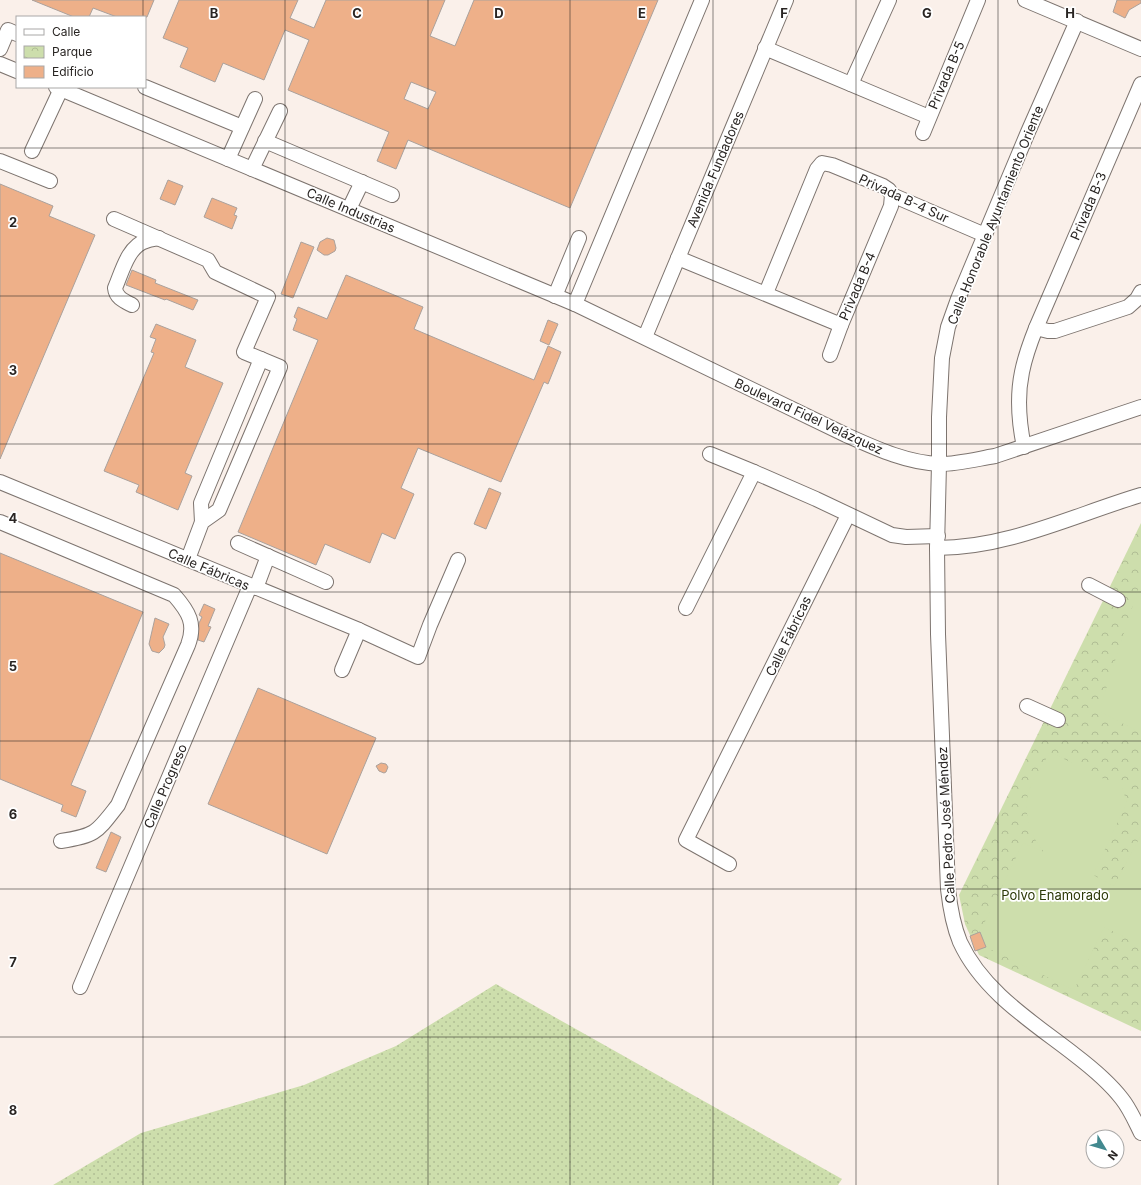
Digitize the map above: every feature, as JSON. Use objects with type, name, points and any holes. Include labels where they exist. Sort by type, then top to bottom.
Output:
[{"type":"street","points":[[574,304],[702,0]]},
{"type":"street","name":"Avenida Fundadores","points":[[645,337],[786,0]]},
{"type":"street","points":[[851,84],[889,0]]},
{"type":"street","name":"Privada B-5","points":[[765,48],[929,117],[978,0]]},
{"type":"street","points":[[1025,0],[1141,49]]},
{"type":"street","name":"Calle Honorable Ayuntamiento Oriente","points":[[940,464],[939,417],[942,358],[948,327],[958,299],[1077,21]]},
{"type":"street","points":[[0,49],[8,30],[16,34]]},
{"type":"street","points":[[0,64],[16,71]]},
{"type":"street","name":"Privada B-3","points":[[1024,447],[1019,417],[1021,374],[1026,356],[1036,328],[1141,84]]},
{"type":"street","points":[[146,87],[242,127]]},
{"type":"street","points":[[32,151],[58,88]]},
{"type":"street","name":"Calle Industrias","points":[[58,88],[574,304],[645,337]]},
{"type":"street","points":[[228,159],[255,98]]},
{"type":"street","points":[[252,169],[280,111]]},
{"type":"street","points":[[924,133],[929,117]]},
{"type":"street","points":[[265,142],[392,195]]},
{"type":"street","points":[[0,161],[50,181]]},
{"type":"street","name":"Privada B-4 Sur","points":[[766,293],[817,169],[822,163],[832,165],[883,186],[889,190],[892,195],[985,235]]},
{"type":"street","points":[[349,209],[362,182]]},
{"type":"street","name":"Privada B-4","points":[[678,258],[841,325],[891,206],[892,195]]},
{"type":"street","points":[[114,219],[208,260],[215,272],[268,297],[244,352],[280,366],[220,510],[202,522]]},
{"type":"street","points":[[132,305],[119,298],[115,292],[115,288],[131,252],[145,241],[159,238]]},
{"type":"street","points":[[555,296],[578,238]]},
{"type":"street","points":[[1036,328],[1055,331],[1122,309],[1132,304],[1141,292]]},
{"type":"street","points":[[830,355],[841,325]]},
{"type":"street","name":"Boulevard Fidel Velázquez","points":[[645,337],[878,450],[904,458],[940,464],[995,456],[1141,407]]},
{"type":"street","points":[[188,560],[202,522],[201,503],[261,359]]},
{"type":"street","points":[[710,454],[754,472],[892,535],[937,542],[959,548],[1044,529],[1141,496]]},
{"type":"street","name":"Calle Pedro José Méndez","points":[[940,464],[937,542],[938,634],[948,889],[954,927],[960,943],[967,955],[989,985],[1004,1000],[1106,1081],[1122,1098],[1133,1115],[1141,1133]]},
{"type":"street","points":[[686,608],[754,472]]},
{"type":"street","name":"Calle Fábricas","points":[[0,482],[359,630],[418,656],[458,560]]},
{"type":"street","name":"Calle Fábricas","points":[[729,864],[686,840],[848,515]]},
{"type":"street","points":[[0,522],[174,595],[183,605],[192,625],[191,637],[188,645],[118,805],[101,828],[92,834],[78,839],[61,841]]},
{"type":"street","points":[[238,544],[326,582]]},
{"type":"street","name":"Calle Progreso","points":[[80,986],[253,587],[268,556]]},
{"type":"street","points":[[1089,585],[1118,600]]},
{"type":"street","points":[[342,670],[359,630]]},
{"type":"street","points":[[1027,706],[1058,720]]},
{"type":"green space","name":"Polvo Enamorado","points":[[1141,523],[1141,1031],[979,955],[965,924],[959,895]]},
{"type":"green space","points":[[1138,589],[1141,590],[1141,733],[1099,711]]},
{"type":"green space","points":[[1050,752],[1122,788],[1127,802],[1093,875],[1114,886],[1141,835],[1141,945],[1104,927],[1074,990],[986,947],[980,932],[1023,843],[1044,852],[1034,837],[1031,829],[1028,820],[1027,802],[1031,785]]},
{"type":"green space","points":[[496,984],[842,1179],[838,1185],[53,1185],[141,1133],[304,1085],[396,1046]]},
{"type":"building","points":[[32,0],[154,0],[147,17],[114,16],[93,8],[89,16],[72,16]]},
{"type":"building","points":[[179,0],[298,0],[290,18],[314,28],[326,0],[445,0],[430,36],[455,46],[474,0],[658,0],[570,208],[408,140],[396,169],[377,161],[389,132],[288,90],[309,40],[285,30],[264,80],[223,63],[215,82],[180,67],[188,48],[163,38]],"holes":[[[411,82],[436,92],[428,109],[404,99]]]},
{"type":"building","points":[[1117,0],[1141,0],[1141,3],[1129,10],[1125,18],[1113,12]]},
{"type":"building","points":[[168,180],[183,186],[175,205],[160,199]]},
{"type":"building","points":[[0,184],[53,206],[49,216],[95,235],[0,459]]},
{"type":"building","points":[[212,198],[237,208],[234,215],[237,216],[232,229],[204,217]]},
{"type":"building","points":[[327,238],[334,240],[336,248],[335,251],[328,255],[324,255],[317,250],[320,242]]},
{"type":"building","points":[[301,242],[314,247],[293,298],[281,294]]},
{"type":"building","points":[[132,270],[156,280],[155,283],[198,300],[193,310],[126,285]]},
{"type":"building","points":[[346,275],[423,307],[414,329],[534,380],[548,346],[561,352],[548,384],[544,382],[501,482],[418,448],[401,488],[414,494],[395,539],[382,533],[370,563],[325,544],[316,565],[238,532],[318,340],[293,330],[297,319],[294,317],[298,307],[327,319]]},
{"type":"building","points":[[548,320],[558,324],[549,345],[540,341]]},
{"type":"building","points":[[156,324],[196,340],[185,367],[223,383],[185,473],[192,476],[178,510],[136,492],[139,485],[104,471],[154,353],[151,352],[156,339],[150,337]]},
{"type":"building","points":[[489,488],[501,493],[486,529],[474,524]]},
{"type":"building","points":[[0,553],[143,612],[71,785],[86,791],[76,817],[61,811],[63,805],[0,779]]},
{"type":"building","points":[[204,604],[215,609],[208,626],[211,627],[204,642],[198,640],[199,623],[202,617],[199,615]]},
{"type":"building","points":[[155,618],[169,624],[163,637],[165,645],[164,648],[159,653],[152,651],[149,644]]},
{"type":"building","points":[[258,688],[376,738],[327,854],[208,804]]},
{"type":"building","points":[[381,763],[386,764],[388,767],[384,773],[379,771],[376,766]]},
{"type":"building","points":[[111,832],[121,837],[106,872],[96,868]]},
{"type":"building","points":[[980,932],[986,947],[975,951],[970,936]]}]
